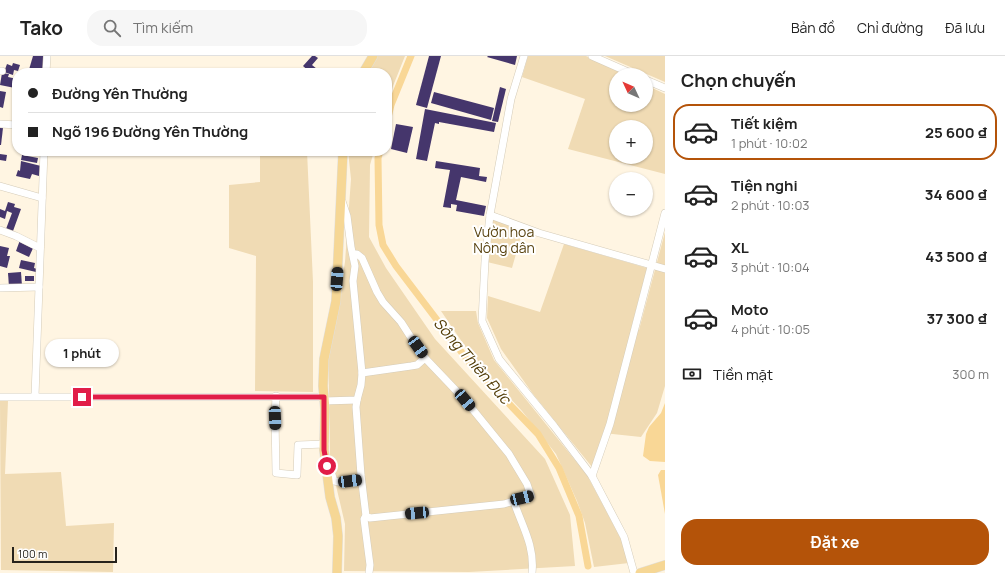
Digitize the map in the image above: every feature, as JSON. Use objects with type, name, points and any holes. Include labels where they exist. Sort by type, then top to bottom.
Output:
[{"type":"main road","points":[[366,68],[373,56]]},
{"type":"main road","points":[[337,573],[338,536],[336,518],[330,497],[325,444],[324,359],[336,301],[342,156]]},
{"type":"main road","points":[[640,573],[665,566]]},
{"type":"street","points":[[46,68],[47,56]]},
{"type":"street","points":[[524,56],[511,99],[490,215],[485,262],[482,321],[499,359],[554,426],[592,476],[624,537],[634,573]]},
{"type":"street","points":[[592,56],[619,68]]},
{"type":"street","points":[[653,83],[665,88]]},
{"type":"street","points":[[0,124],[12,125]]},
{"type":"street","points":[[36,396],[44,156]]},
{"type":"street","points":[[0,186],[42,198]]},
{"type":"street","points":[[341,201],[347,216],[355,266],[353,281],[362,373],[362,385],[356,407],[361,479],[366,516],[364,519],[370,565],[369,573]]},
{"type":"street","points":[[592,476],[610,424],[665,213]]},
{"type":"street","points":[[490,215],[540,234],[665,269]]},
{"type":"street","points":[[0,230],[40,248]]},
{"type":"street","points":[[354,254],[358,254],[362,258],[383,302],[401,322],[425,358],[465,400],[496,437],[520,471],[531,496],[514,502],[443,511],[370,518],[366,516]]},
{"type":"street","points":[[0,288],[39,287]]},
{"type":"street","points":[[362,373],[417,365],[425,358]]},
{"type":"street","points":[[0,396],[276,396],[357,400]]},
{"type":"street","points":[[276,396],[276,473],[296,475],[298,445],[325,444]]},
{"type":"street","points":[[326,460],[329,463],[334,481],[339,482],[361,479]]},
{"type":"street","points":[[514,502],[532,548],[532,573]]},
{"type":"green space","points":[[376,56],[405,56],[392,89],[392,68],[371,68]]},
{"type":"green space","points":[[528,56],[586,56],[612,68],[609,68],[609,112],[653,112],[653,88],[665,94],[665,174],[626,164],[653,164],[653,120],[609,120],[609,160],[568,149],[585,99],[522,77]]},
{"type":"green space","points":[[605,56],[665,56],[665,82],[653,77],[653,68],[633,68]]},
{"type":"green space","points":[[260,156],[307,156],[313,282],[313,392],[255,391],[256,256],[229,248],[229,185],[260,182]]},
{"type":"green space","points":[[349,156],[373,156],[370,165],[369,237],[386,268],[435,339],[545,459],[570,515],[575,566],[469,572],[344,571],[345,524],[330,460],[328,363],[345,262],[351,179]]},
{"type":"green space","name":"Vườn hoa Nông dân","points":[[492,217],[523,229],[512,268],[487,262]]},
{"type":"green space","points":[[665,232],[665,386],[657,413],[641,437],[603,433],[592,467],[533,394],[501,349],[487,318],[488,296],[540,312],[564,244],[647,268],[631,329],[639,330]]},
{"type":"green space","points":[[441,311],[476,311],[478,323],[494,360],[587,475],[621,539],[629,563],[594,567],[585,523],[556,454],[522,411],[475,361]]},
{"type":"green space","points":[[0,401],[8,401],[5,474],[61,472],[66,526],[114,523],[113,572],[1,570]]},
{"type":"shaded area","points":[[665,403],[665,462],[650,461],[643,456],[646,434],[649,427],[661,413]]},
{"type":"shaded area","points":[[661,470],[665,470],[665,514],[658,475]]},
{"type":"building","points":[[33,56],[45,56],[45,68],[29,68]]},
{"type":"building","points":[[312,56],[318,58],[312,65],[316,68],[305,68],[303,66]]},
{"type":"building","points":[[429,56],[441,56],[427,108],[416,105]]},
{"type":"building","points":[[517,56],[515,65],[487,57]]},
{"type":"building","points":[[13,63],[20,65],[19,68],[12,68],[12,75],[4,72],[7,64],[12,66]]},
{"type":"building","points":[[2,73],[9,74],[8,77],[12,78],[12,87],[0,85]]},
{"type":"building","points":[[500,87],[506,89],[498,122],[492,121]]},
{"type":"building","points":[[0,91],[6,92],[3,108],[0,107]]},
{"type":"building","points":[[434,92],[494,108],[491,120],[431,103]]},
{"type":"building","points":[[425,109],[496,123],[494,132],[439,122],[439,124],[435,123],[427,161],[416,159]]},
{"type":"building","points":[[396,124],[413,127],[407,153],[392,149]]},
{"type":"building","points":[[0,128],[3,128],[1,145],[0,145]]},
{"type":"building","points":[[0,154],[7,155],[6,161],[0,160]]},
{"type":"building","points":[[22,156],[38,158],[37,163],[21,160]]},
{"type":"building","points":[[21,161],[41,166],[39,176],[32,174],[30,179],[16,176],[18,170],[20,171]]},
{"type":"building","points":[[436,161],[480,168],[479,176],[487,177],[486,182],[461,177],[456,200],[486,206],[484,216],[456,211],[457,205],[451,204],[451,208],[443,207],[450,170],[435,168]]},
{"type":"building","points":[[8,202],[15,204],[14,207],[21,209],[13,231],[6,229],[12,213],[7,211],[5,219],[0,217],[0,209],[5,211]]},
{"type":"building","points":[[20,240],[34,246],[29,257],[16,251]]},
{"type":"building","points":[[0,246],[9,248],[7,256],[10,256],[7,268],[0,266]]},
{"type":"building","points":[[21,260],[35,263],[34,268],[37,269],[36,272],[19,268]]},
{"type":"building","points":[[21,272],[22,286],[9,287],[8,273]]},
{"type":"building","points":[[25,276],[34,276],[34,281],[25,281]]},
{"type":"waterway","name":"Sông Thiên Đức","points":[[392,103],[411,56]]},
{"type":"waterway","name":"Sông Thiên Đức","points":[[379,156],[379,225],[383,245],[396,266],[469,362],[538,434],[559,468],[579,516],[588,566]]},
{"type":"route","points":[[82,397],[324,397],[324,450],[327,466]]}]
